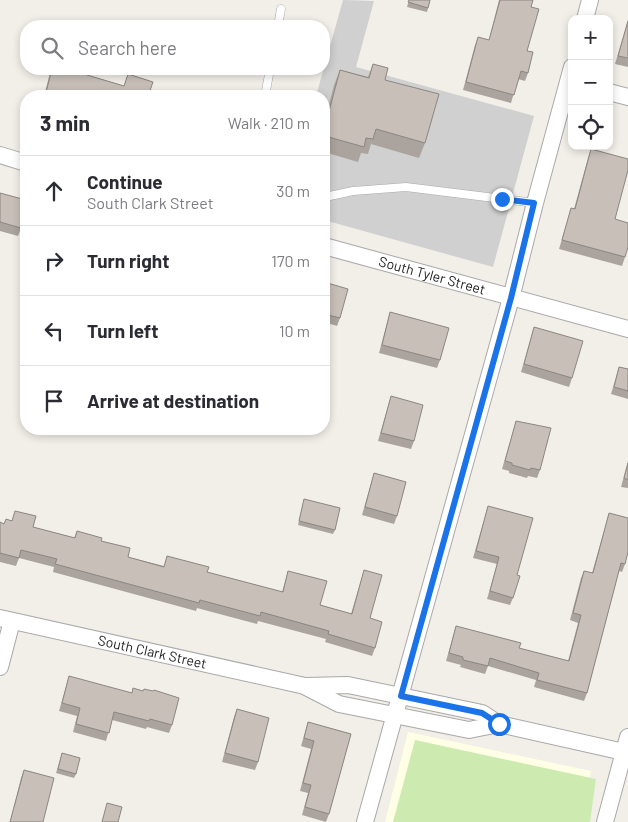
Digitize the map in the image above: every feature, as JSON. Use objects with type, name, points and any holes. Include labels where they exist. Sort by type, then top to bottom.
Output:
[{"type":"street","points":[[586,15],[590,0]]},
{"type":"street","points":[[366,822],[511,298],[534,203],[568,84]]},
{"type":"street","points":[[613,93],[628,97]]},
{"type":"street","points":[[0,155],[20,161]]},
{"type":"street","name":"South Tyler Street","points":[[330,248],[628,329]]},
{"type":"street","points":[[0,667],[6,620]]},
{"type":"street","name":"South Clark Street","points":[[6,620],[305,686],[348,685],[482,713],[499,724]]},
{"type":"street","name":"South Clark Street","points":[[305,686],[339,704],[395,716],[469,730],[499,724],[627,748]]},
{"type":"street","points":[[605,822],[627,748]]},
{"type":"lane","points":[[279,20],[281,9]]},
{"type":"lane","points":[[266,90],[269,75]]},
{"type":"lane","points":[[330,196],[353,190],[406,187],[534,203]]},
{"type":"shaded area","points":[[343,0],[374,1],[356,67],[534,116],[493,267],[330,222],[330,90],[318,90],[322,75],[330,75],[330,46]]},
{"type":"shaded area","points":[[408,732],[591,771],[577,822],[385,822]]},
{"type":"green space","points":[[415,740],[596,779],[590,822],[393,822]]},
{"type":"building","points":[[409,0],[430,0],[428,8],[408,2]]},
{"type":"building","points":[[500,0],[533,0],[531,7],[539,9],[527,51],[533,52],[528,73],[521,71],[514,95],[466,82],[478,37],[489,40]]},
{"type":"building","points":[[628,21],[628,58],[618,56]]},
{"type":"building","points":[[373,64],[388,68],[385,80],[439,94],[425,143],[376,129],[373,139],[366,138],[364,147],[330,137],[330,108],[340,70],[369,78]]},
{"type":"building","points":[[50,75],[87,75],[124,86],[128,75],[153,82],[150,90],[47,90]]},
{"type":"building","points":[[591,150],[628,159],[628,170],[615,219],[628,223],[628,247],[625,257],[562,240],[571,208],[575,209]]},
{"type":"building","points":[[0,193],[20,198],[20,228],[0,222]]},
{"type":"building","points":[[330,284],[348,289],[340,318],[330,316]]},
{"type":"building","points":[[390,312],[449,328],[440,360],[382,345]]},
{"type":"building","points":[[534,327],[583,341],[572,378],[524,364]]},
{"type":"building","points":[[619,367],[628,369],[628,391],[614,387]]},
{"type":"building","points":[[391,396],[423,405],[414,441],[381,433]]},
{"type":"building","points":[[516,421],[551,428],[540,470],[531,468],[530,470],[505,461]]},
{"type":"building","points":[[628,463],[628,480],[624,478]]},
{"type":"building","points":[[374,473],[406,482],[397,516],[365,507]]},
{"type":"building","points":[[304,499],[340,508],[335,530],[299,521]]},
{"type":"building","points":[[488,506],[533,518],[517,575],[520,576],[513,598],[490,591],[499,557],[476,551]]},
{"type":"building","points":[[15,511],[36,516],[33,527],[75,538],[77,531],[102,538],[101,541],[130,548],[128,557],[164,567],[167,556],[209,567],[207,572],[283,592],[288,571],[327,581],[320,605],[352,614],[364,570],[382,575],[370,618],[382,622],[375,648],[328,634],[329,631],[261,612],[260,616],[200,600],[199,603],[55,564],[57,559],[21,550],[19,558],[0,553],[0,522],[4,524],[6,519],[12,521]]},
{"type":"building","points":[[609,513],[628,518],[628,552],[625,564],[621,563],[587,693],[537,680],[539,673],[490,658],[488,666],[463,660],[463,657],[449,653],[456,626],[521,643],[519,648],[569,661],[581,615],[573,613],[584,571],[593,573]]},
{"type":"building","points":[[69,676],[132,693],[133,688],[143,691],[144,689],[154,690],[179,698],[172,725],[114,712],[109,733],[76,724],[80,708],[62,703]]},
{"type":"building","points":[[237,709],[269,718],[258,762],[225,753]]},
{"type":"building","points":[[308,722],[351,734],[329,814],[305,807],[311,785],[303,783],[314,741],[304,738]]},
{"type":"building","points":[[62,753],[80,758],[76,774],[58,769]]},
{"type":"building","points":[[24,770],[54,778],[43,822],[10,822]]},
{"type":"building","points":[[107,803],[122,807],[118,822],[102,822]]},
{"type":"route","points":[[499,724],[482,713],[401,696],[511,298],[534,203],[502,199]]}]
